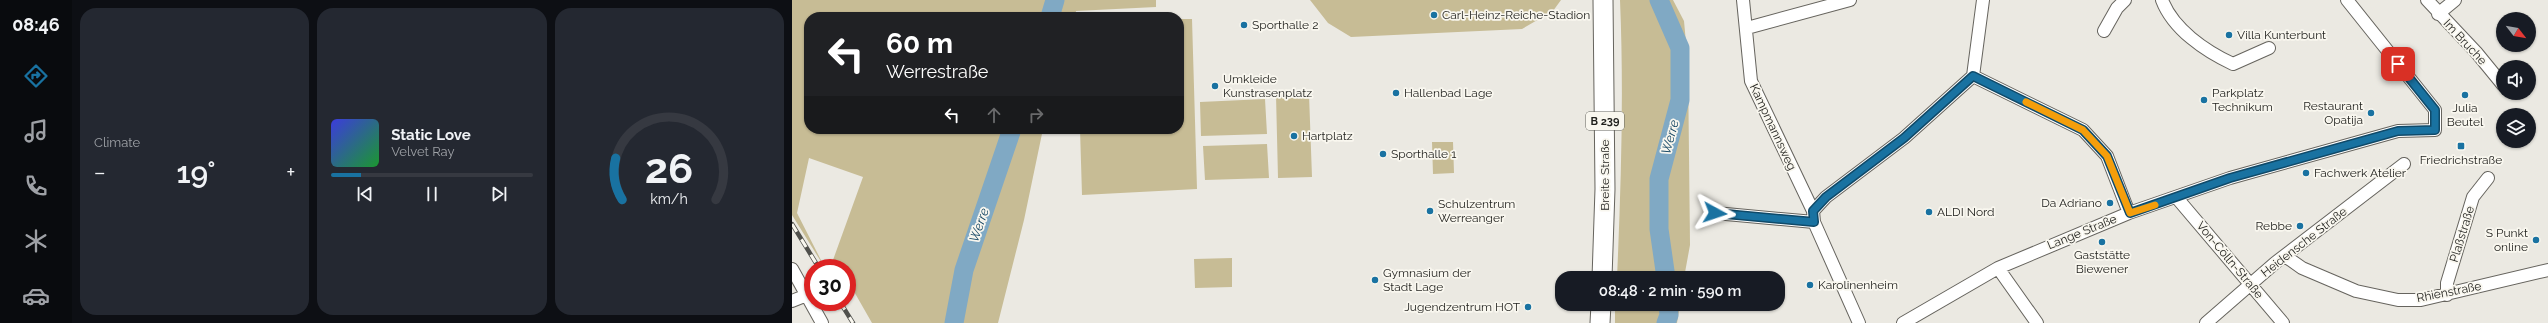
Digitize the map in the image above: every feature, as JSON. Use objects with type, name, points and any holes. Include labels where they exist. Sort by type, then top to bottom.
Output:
[{"type":"main road","name":"Breite Straße","points":[[1602,271],[1605,174],[1603,0]]},
{"type":"main road","points":[[1600,323],[1601,311]]},
{"type":"street","name":"Kampmannsweg","points":[[1743,0],[1747,28],[1751,81],[1814,216],[1859,323]]},
{"type":"street","points":[[1747,28],[1850,0]]},
{"type":"street","points":[[1715,213],[1814,216],[1826,197],[1904,138],[1973,76],[1983,0]]},
{"type":"street","points":[[2104,31],[2117,8],[2125,0]]},
{"type":"street","points":[[2162,0],[2167,14],[2208,52],[2233,64],[2269,48]]},
{"type":"street","name":"Lange Straße","points":[[1903,323],[1998,268],[2130,213],[2177,198],[2230,178],[2398,131],[2435,130],[2435,110],[2347,0]]},
{"type":"street","name":"Im Bruche","points":[[2426,0],[2476,52],[2496,76]]},
{"type":"street","points":[[2438,14],[2454,0]]},
{"type":"street","points":[[1973,76],[2083,130],[2107,156],[2130,213]]},
{"type":"street","name":"Heidensche Straße","points":[[2206,323],[2251,283],[2404,164]]},
{"type":"street","name":"Plaßstraße","points":[[2447,295],[2447,283],[2473,197],[2488,178]]},
{"type":"street","name":"Von-Cölln-Straße","points":[[2177,198],[2251,283],[2283,323]]},
{"type":"street","name":"Rhienstraße","points":[[2285,256],[2302,268],[2356,292],[2398,300],[2421,300],[2447,295],[2548,270]]},
{"type":"street","points":[[1998,268],[2037,323]]},
{"type":"street","points":[[792,269],[804,290]]},
{"type":"street","points":[[792,301],[804,296]]},
{"type":"street","points":[[816,311],[822,323]]},
{"type":"shaded area","points":[[792,0],[1156,0],[1156,7],[1076,12],[804,12],[804,134],[1042,134],[1024,220],[998,323],[872,323],[856,295],[856,259],[833,259],[863,177],[809,158],[797,213],[819,259],[792,215]]},
{"type":"shaded area","name":"Carl-Heinz-Reiche-Stadion","points":[[1310,0],[1561,0],[1553,11],[1522,29],[1351,37],[1328,23]]},
{"type":"shaded area","points":[[1620,0],[1673,0],[1684,21],[1688,64],[1690,245],[1685,271],[1617,271],[1622,139]]},
{"type":"shaded area","points":[[1184,19],[1192,19],[1197,189],[1082,195],[1080,134],[1184,134]]},
{"type":"shaded area","name":"Hartplatz","points":[[1309,94],[1312,177],[1278,178],[1276,95]]},
{"type":"shaded area","name":"Hartplatz","points":[[1265,99],[1267,134],[1201,136],[1200,102]]},
{"type":"shaded area","points":[[1432,142],[1453,142],[1454,173],[1433,174]]},
{"type":"shaded area","name":"Hartplatz","points":[[1267,144],[1269,178],[1205,180],[1203,146]]},
{"type":"shaded area","points":[[1232,258],[1232,287],[1195,288],[1194,259]]},
{"type":"shaded area","points":[[1615,311],[1679,311],[1677,323],[1615,323]]},
{"type":"waterway","name":"Werre","points":[[1051,12],[1055,0]]},
{"type":"waterway","name":"Werre","points":[[1659,0],[1680,48],[1680,100],[1659,179],[1659,229],[1665,271]]},
{"type":"waterway","name":"Werre","points":[[954,323],[964,270],[1010,134]]},
{"type":"waterway","name":"Werre","points":[[1666,323],[1669,315],[1669,311]]},
{"type":"railway","points":[[792,224],[813,259]]},
{"type":"railway","points":[[846,311],[853,323]]},
{"type":"slow traffic","points":[[2026,102],[2083,130],[2107,156],[2130,213],[2155,205]]},
{"type":"place","name":"Carl-Heinz-Reiche-Stadion","points":[[1434,15]]},
{"type":"place","name":"Sporthalle 2","points":[[1244,25]]},
{"type":"place","name":"Villa Kunterbunt","points":[[2229,35]]},
{"type":"place","name":"Umkleide Kunstrasenplatz","points":[[1215,86]]},
{"type":"place","name":"Hallenbad Lage","points":[[1396,93]]},
{"type":"place","name":"Julia Beutel","points":[[2465,95]]},
{"type":"place","name":"Parkplatz Technikum","points":[[2204,100]]},
{"type":"place","name":"Restaurant Opatija","points":[[2371,113]]},
{"type":"place","name":"Hartplatz","points":[[1294,136]]},
{"type":"place","name":"Friedrichstraße","points":[[2461,146]]},
{"type":"place","name":"Sporthalle 1","points":[[1383,154]]},
{"type":"place","name":"Fachwerk Atelier","points":[[2306,173]]},
{"type":"place","name":"Da Adriano","points":[[2110,203]]},
{"type":"place","name":"Schulzentrum Werreanger","points":[[1430,211]]},
{"type":"place","name":"ALDI Nord","points":[[1929,212]]},
{"type":"place","name":"Rebbe","points":[[2300,226]]},
{"type":"place","name":"S Punkt online","points":[[2536,240]]},
{"type":"place","name":"Gaststätte Biewener","points":[[2102,242]]},
{"type":"place","name":"Gymnasium der Stadt Lage","points":[[1375,280]]},
{"type":"place","name":"Karolinenheim","points":[[1810,285]]},
{"type":"place","name":"Jugendzentrum HOT","points":[[1528,307]]},
{"type":"route","points":[[1715,213],[1814,222],[1813,211],[1826,197],[1904,138],[1973,76],[2083,130],[2107,156],[2130,213],[2177,198],[2230,178],[2398,131],[2435,130],[2435,110],[2398,64]]}]
